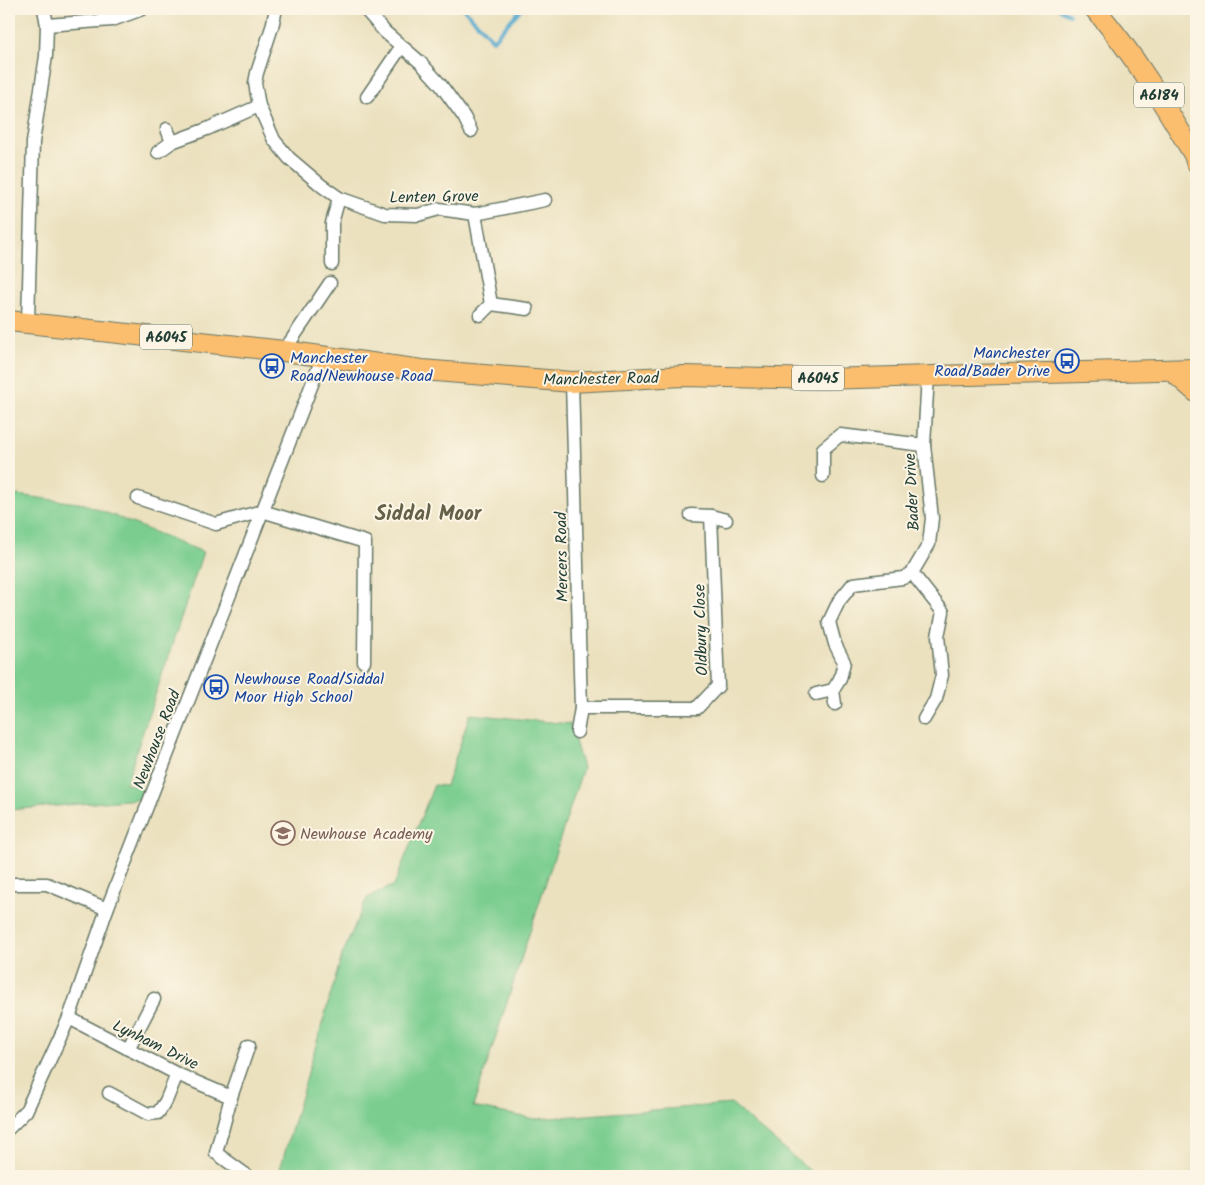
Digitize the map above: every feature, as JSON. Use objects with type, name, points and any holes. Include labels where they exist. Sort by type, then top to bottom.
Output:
[{"type":"main road","name":"A6184","points":[[1095,9],[1115,32],[1157,92],[1194,155],[1196,162]]},
{"type":"main road","name":"A6184","points":[[1115,32],[1147,55],[1196,136]]},
{"type":"main road","name":"Manchester Road","points":[[18,322],[284,351],[422,370],[572,382],[683,376],[821,378],[1196,369]]},
{"type":"main road","points":[[1171,370],[1196,392]]},
{"type":"street","points":[[18,322],[33,142],[46,56],[47,25],[44,9]]},
{"type":"street","points":[[47,25],[112,20],[142,9]]},
{"type":"street","name":"Lenten Grove","points":[[276,9],[272,27],[256,72],[255,83],[258,106],[274,140],[289,158],[339,198],[385,214],[418,215],[439,209],[475,214],[546,200]]},
{"type":"street","points":[[365,9],[385,32],[420,62],[440,84],[464,117],[471,131]]},
{"type":"street","points":[[367,97],[401,46]]},
{"type":"street","points":[[158,152],[172,142],[207,129],[258,106]]},
{"type":"street","points":[[167,129],[172,142]]},
{"type":"street","points":[[332,264],[326,242],[339,198]]},
{"type":"street","points":[[475,214],[491,304]]},
{"type":"street","points":[[284,351],[330,283]]},
{"type":"street","points":[[491,304],[527,309]]},
{"type":"street","points":[[480,315],[491,304]]},
{"type":"street","name":"Newhouse Road","points":[[9,1128],[26,1111],[69,1018],[107,909],[323,356]]},
{"type":"street","name":"Bader Drive","points":[[912,573],[929,544],[932,518],[924,445],[928,375]]},
{"type":"street","name":"Mercers Road","points":[[572,382],[581,708],[577,732]]},
{"type":"street","points":[[823,476],[823,448],[840,435],[924,445]]},
{"type":"street","points":[[138,498],[216,524],[262,511],[365,542],[364,662]]},
{"type":"street","points":[[691,515],[711,516],[726,520]]},
{"type":"street","name":"Oldbury Close","points":[[581,708],[697,708],[718,686],[711,516]]},
{"type":"street","points":[[835,704],[833,690],[840,679],[844,662],[835,644],[829,622],[839,601],[853,584],[903,578],[912,573],[943,612],[938,636],[942,675],[936,699],[924,719]]},
{"type":"street","points":[[816,694],[833,690]]},
{"type":"street","points":[[9,884],[46,884],[107,909]]},
{"type":"street","points":[[128,1049],[154,999]]},
{"type":"street","name":"Lynham Drive","points":[[69,1018],[177,1074],[231,1097]]},
{"type":"street","points":[[245,1174],[216,1153],[231,1097],[250,1045]]},
{"type":"street","points":[[109,1093],[148,1114],[158,1113],[166,1101],[177,1074]]},
{"type":"green space","points":[[9,494],[85,504],[203,552],[126,783],[143,789],[139,799],[9,810]]},
{"type":"green space","points":[[470,714],[570,724],[583,768],[473,1107],[535,1119],[731,1104],[816,1176],[278,1176],[342,955],[367,898],[394,885],[434,785],[446,786]]},
{"type":"waterway","points":[[464,9],[493,40],[521,9]]},
{"type":"waterway","points":[[1060,9],[1069,14]]},
{"type":"place","name":"Manchester Road/Bader Drive","points":[[1067,361]]},
{"type":"place","name":"Manchester Road/Newhouse Road","points":[[272,366]]},
{"type":"place","name":"Newhouse Road/Siddal Moor High School","points":[[216,687]]},
{"type":"place","name":"Newhouse Academy","points":[[283,833]]},
{"type":"district","name":"Siddal Moor","points":[[428,513]]}]
